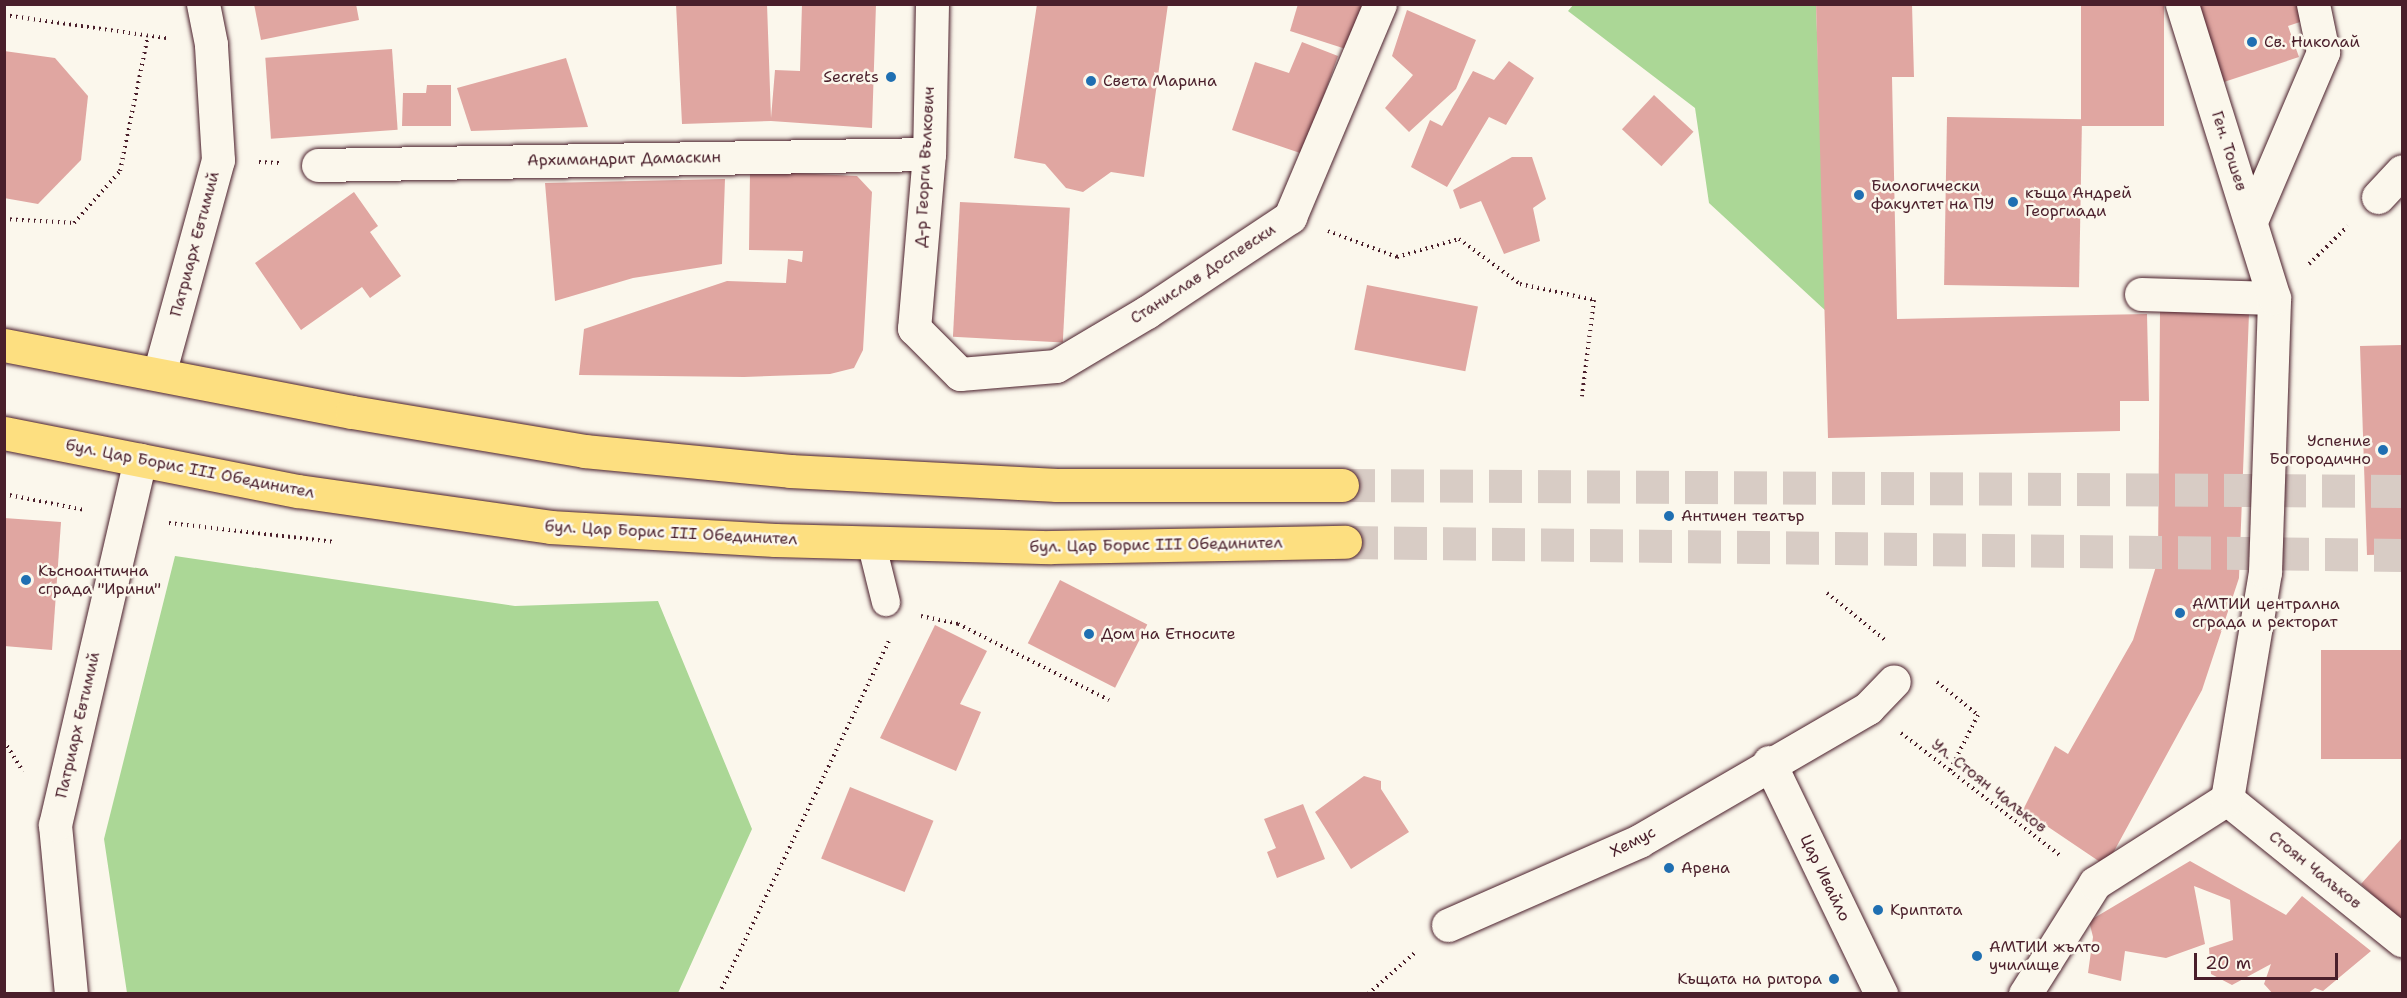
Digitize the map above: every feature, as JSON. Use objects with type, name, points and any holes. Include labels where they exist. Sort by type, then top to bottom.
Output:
[{"type":"main road","points":[[4,345],[584,451],[779,470],[1057,485],[1341,485]]},
{"type":"main road","name":"бул. Цар Борис III Обединител","points":[[4,433],[298,491],[550,527],[871,542],[1051,547],[1345,542]]},
{"type":"street","name":"Патриарх Евтимий","points":[[159,374],[218,160],[211,44],[203,4]]},
{"type":"street","name":"Д-р Георги Вълкович","points":[[914,328],[929,154],[932,4]]},
{"type":"street","name":"Станислав Доспевски","points":[[914,328],[960,374],[1056,366],[1147,312],[1290,217],[1380,4]]},
{"type":"street","name":"Ген. Тошев","points":[[2182,4],[2274,298],[2265,572],[2227,799]]},
{"type":"street","points":[[2251,221],[2323,52],[2313,4]]},
{"type":"street","name":"Архимандрит Дамаскин","points":[[318,165],[929,154]]},
{"type":"street","points":[[2378,197],[2403,171]]},
{"type":"street","points":[[2141,294],[2274,298]]},
{"type":"street","name":"Патриарх Евтимий","points":[[71,993],[55,825],[140,460]]},
{"type":"street","name":"Хемус","points":[[1448,925],[1639,841],[1769,762],[1868,708],[1894,681]]},
{"type":"street","name":"Цар Ивайло","points":[[1769,762],[1881,993]]},
{"type":"street","points":[[2025,993],[2095,883],[2227,799]]},
{"type":"street","name":"Стоян Чалъков","points":[[2227,799],[2403,940]]},
{"type":"lane","points":[[871,542],[886,602]]},
{"type":"path","points":[[4,15],[211,44]]},
{"type":"path","points":[[4,219],[74,223],[120,171],[148,36]]},
{"type":"path","points":[[218,160],[318,165]]},
{"type":"path","points":[[2274,298],[2378,197]]},
{"type":"path","points":[[1290,217],[1397,257],[1459,239],[1521,284],[1594,300],[1582,396]]},
{"type":"path","points":[[914,615],[958,624],[1110,700]]},
{"type":"path","points":[[720,993],[892,634]]},
{"type":"path","name":"Ул. Стоян Чалъков","points":[[1868,708],[2095,883]]},
{"type":"path","points":[[1368,993],[1448,925]]},
{"type":"green space","points":[[1574,4],[1816,5],[1827,312],[1709,203],[1695,108],[1568,11]]},
{"type":"green space","points":[[175,556],[515,606],[658,601],[752,829],[678,993],[127,993],[104,839]]},
{"type":"building","points":[[254,4],[356,4],[359,20],[261,40]]},
{"type":"building","points":[[676,4],[767,4],[771,118],[775,70],[800,71],[802,4],[876,4],[872,128],[771,121],[682,124]]},
{"type":"building","name":"Света Марина","points":[[1037,4],[1168,4],[1144,177],[1111,172],[1083,192],[1066,188],[1045,164],[1014,158]]},
{"type":"building","points":[[1298,4],[1367,4],[1352,51],[1290,31]]},
{"type":"building","name":"Биологически факултет на ПУ","points":[[1816,4],[1912,4],[1914,77],[1892,77],[1897,319],[2147,314],[2149,401],[2120,401],[2120,431],[1828,438]]},
{"type":"building","points":[[2081,4],[2164,4],[2164,126],[2081,126]]},
{"type":"building","name":"Св. Николай","points":[[2198,4],[2301,4],[2306,20],[2288,26],[2299,57],[2224,82]]},
{"type":"building","points":[[1407,10],[1476,40],[1456,89],[1409,132],[1385,108],[1413,75],[1392,56]]},
{"type":"building","points":[[1302,42],[1338,56],[1303,154],[1232,130],[1255,62],[1289,73]]},
{"type":"building","points":[[392,49],[398,130],[271,139],[265,58]]},
{"type":"building","points":[[4,51],[55,58],[88,96],[81,160],[38,204],[4,198]]},
{"type":"building","points":[[566,58],[588,127],[471,131],[457,88]]},
{"type":"building","points":[[1509,61],[1534,78],[1506,125],[1489,117],[1447,187],[1411,167],[1430,120],[1442,126],[1473,71],[1494,80]]},
{"type":"building","points":[[427,85],[451,85],[451,126],[402,126],[403,93],[426,93]]},
{"type":"building","points":[[1654,95],[1693,132],[1661,166],[1622,129]]},
{"type":"building","name":"къща Андрей Георгиади","points":[[1947,117],[2082,119],[2079,287],[1944,285]]},
{"type":"building","points":[[1512,157],[1532,157],[1546,199],[1533,208],[1540,241],[1504,254],[1481,201],[1460,209],[1453,190]]},
{"type":"building","points":[[750,171],[857,176],[872,192],[863,350],[854,368],[830,374],[744,377],[579,375],[584,329],[727,281],[786,283],[788,259],[802,262],[803,251],[749,250]]},
{"type":"building","points":[[725,179],[722,264],[633,278],[555,301],[545,183]]},
{"type":"building","points":[[354,192],[378,226],[370,232],[401,276],[370,298],[362,287],[301,330],[255,263]]},
{"type":"building","points":[[960,202],[1070,208],[1063,343],[953,337]]},
{"type":"building","points":[[1367,285],[1478,307],[1465,371],[1354,350]]},
{"type":"building","points":[[2160,311],[2249,313],[2239,578],[2202,690],[2106,866],[2023,810],[2055,746],[2068,754],[2133,640],[2158,560]]},
{"type":"building","name":"Успение Богородично","points":[[2402,345],[2402,554],[2367,555],[2360,346]]},
{"type":"building","points":[[4,518],[61,522],[52,650],[4,646]]},
{"type":"building","name":"Дом на Етносите","points":[[1060,580],[1147,624],[1115,688],[1028,643]]},
{"type":"building","points":[[935,625],[987,651],[960,704],[981,712],[956,771],[880,738]]},
{"type":"building","points":[[2321,650],[2402,650],[2402,759],[2321,759]]},
{"type":"building","points":[[1364,776],[1381,781],[1381,789],[1409,832],[1351,869],[1315,812]]},
{"type":"building","points":[[850,787],[933,821],[905,892],[821,858]]},
{"type":"building","points":[[1303,804],[1325,859],[1277,878],[1267,852],[1276,848],[1264,819]]},
{"type":"building","points":[[2402,838],[2402,922],[2361,884]]},
{"type":"building","points":[[2190,861],[2286,915],[2302,896],[2371,951],[2323,991],[2315,988],[2307,994],[2273,994],[2264,984],[2271,964],[2232,985],[2211,974],[2209,948],[2233,940],[2230,900],[2194,886],[2205,944],[2166,958],[2125,951],[2121,981],[2088,973],[2093,937],[2089,921]]},
{"type":"tunnel","points":[[1342,485],[2402,491]]},
{"type":"tunnel","points":[[1345,542],[2402,555]]},
{"type":"place","name":"Св. Николай","points":[[2252,42]]},
{"type":"place","name":"Secrets","points":[[891,77]]},
{"type":"place","name":"Света Марина","points":[[1091,81]]},
{"type":"place","name":"Биологически факултет на ПУ","points":[[1859,195]]},
{"type":"place","name":"къща Андрей Георгиади","points":[[2013,202]]},
{"type":"place","name":"Успение Богородично","points":[[2383,450]]},
{"type":"place","name":"Античен театър","points":[[1669,516]]},
{"type":"place","name":"Късноантична сграда \"Ирини\"","points":[[26,580]]},
{"type":"place","name":"АМТИИ централна сграда и ректорат","points":[[2180,613]]},
{"type":"place","name":"Дом на Етносите","points":[[1089,634]]},
{"type":"place","name":"Арена","points":[[1669,868]]},
{"type":"place","name":"Криптата","points":[[1878,910]]},
{"type":"place","name":"АМТИИ жълто училище","points":[[1977,956]]},
{"type":"place","name":"Къщата на ритора","points":[[1834,979]]}]
